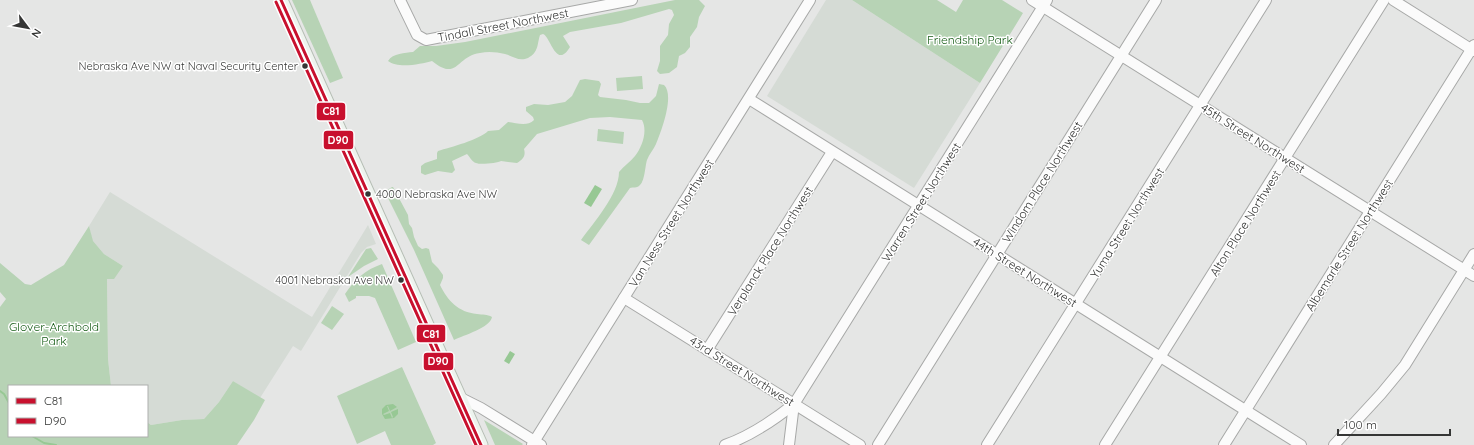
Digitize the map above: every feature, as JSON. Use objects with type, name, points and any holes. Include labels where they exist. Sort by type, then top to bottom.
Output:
[{"type":"main road","points":[[281,0],[481,445]]},
{"type":"street","name":"Tindall Street Northwest","points":[[400,0],[416,32],[421,38],[426,40],[632,0]]},
{"type":"street","name":"Van Ness Street Northwest","points":[[536,444],[624,298],[810,0]]},
{"type":"street","name":"45th Street Northwest","points":[[1032,0],[1045,3],[1121,56],[1474,276]]},
{"type":"street","name":"Windom Place Northwest","points":[[878,445],[1156,0]]},
{"type":"street","name":"Yuma Street Northwest","points":[[987,445],[1266,0]]},
{"type":"street","name":"Alton Place Northwest","points":[[1105,445],[1384,0]]},
{"type":"street","points":[[1393,0],[1473,48]]},
{"type":"street","name":"Warren Street Northwest","points":[[725,445],[750,434],[794,404],[1045,3]]},
{"type":"street","name":"Albemarle Street Northwest","points":[[1224,445],[1473,48]]},
{"type":"street","name":"44th Street Northwest","points":[[749,99],[1301,445]]},
{"type":"street","name":"Verplanck Place Northwest","points":[[708,350],[832,152]]},
{"type":"street","points":[[1334,445],[1381,394],[1402,368],[1474,254]]},
{"type":"street","name":"43rd Street Northwest","points":[[624,298],[860,445]]},
{"type":"street","points":[[461,398],[481,408],[536,444]]},
{"type":"street","name":"Warren Street Northwest","points":[[789,445],[794,404]]},
{"type":"shaded area","points":[[826,0],[852,0],[980,83],[914,188],[767,96]]},
{"type":"shaded area","points":[[595,185],[602,189],[591,207],[584,203]]},
{"type":"shaded area","points":[[110,192],[312,317],[368,225],[376,244],[367,247],[361,253],[301,351],[293,346],[260,398],[233,381],[219,402],[204,419],[182,420],[151,425],[148,423],[148,385],[111,385],[108,359],[107,279],[123,266],[104,254],[92,240],[89,226]]},
{"type":"shaded area","points":[[510,351],[515,354],[509,364],[504,361]]},
{"type":"shaded area","points":[[393,404],[397,407],[390,411],[387,406],[389,411],[383,414],[390,413],[392,418],[391,412],[398,409],[398,414],[394,418],[385,419],[382,414],[382,409],[386,405]]},
{"type":"green space","points":[[292,0],[310,0],[343,78],[330,83]]},
{"type":"green space","points":[[675,0],[699,0],[705,6],[699,17],[697,27],[690,37],[690,47],[685,53],[679,56],[677,67],[669,73],[660,74],[657,71],[660,61],[660,46],[668,35],[669,24],[674,15],[672,10],[669,9],[621,23],[570,32],[563,36],[570,47],[561,55],[557,54],[546,36],[543,34],[540,35],[537,48],[532,56],[525,59],[519,59],[499,53],[483,52],[472,55],[457,66],[447,69],[432,61],[398,65],[388,61],[393,56],[413,52],[420,46],[436,46],[465,42]]},
{"type":"green space","name":"Friendship Park","points":[[852,0],[937,0],[956,12],[963,0],[1002,0],[1023,13],[980,83]]},
{"type":"green space","points":[[642,76],[643,89],[617,91],[616,78]]},
{"type":"green space","points":[[585,79],[599,81],[601,84],[598,95],[600,97],[649,103],[656,96],[659,84],[664,85],[667,90],[668,97],[668,105],[664,123],[656,144],[647,160],[644,178],[641,184],[637,187],[630,188],[589,245],[581,240],[605,208],[615,189],[619,172],[635,156],[640,148],[644,134],[644,124],[642,120],[610,117],[590,118],[537,134],[524,149],[524,157],[517,163],[501,161],[489,164],[478,164],[473,162],[467,154],[452,161],[455,170],[452,173],[438,171],[425,175],[421,173],[421,166],[437,159],[438,151],[472,140],[488,131],[499,130],[508,122],[522,124],[531,122],[534,120],[533,117],[526,111],[526,107],[534,104],[548,105],[565,102],[572,96],[580,80]]},
{"type":"green space","points":[[598,129],[624,132],[623,144],[597,141]]},
{"type":"green space","points":[[392,187],[408,215],[409,224],[412,228],[418,246],[422,249],[429,249],[432,262],[443,275],[440,285],[446,296],[454,305],[464,311],[492,317],[487,325],[454,340],[414,250],[386,194],[386,191]]},
{"type":"green space","name":"Glover-Archbold Park","points":[[89,226],[93,241],[104,254],[123,266],[114,279],[107,279],[108,359],[111,385],[8,385],[8,437],[148,437],[148,423],[151,425],[182,420],[204,419],[219,402],[233,381],[265,400],[254,420],[237,445],[0,445],[0,307],[6,299],[0,292],[0,263],[25,284],[31,285],[64,265]]},
{"type":"green space","points":[[371,248],[378,259],[364,266],[348,277],[366,249]]},
{"type":"green space","points":[[382,264],[416,342],[398,350],[375,298],[369,296],[356,296],[356,298],[349,302],[345,294],[361,276],[370,269]]},
{"type":"green space","points":[[332,306],[344,314],[332,330],[321,323]]},
{"type":"green space","points":[[402,367],[436,443],[433,445],[391,445],[385,431],[357,444],[337,396]]},
{"type":"green space","points":[[484,420],[523,444],[495,445]]},
{"type":"waterway","points":[[0,391],[4,394],[8,401]]},
{"type":"waterway","points":[[34,437],[44,443],[56,445]]},
{"type":"transit line","name":"C81","points":[[281,0],[481,445]]},
{"type":"transit line","name":"D90","points":[[276,2],[476,445]]},
{"type":"place","name":"Nebraska Ave NW at Naval Security Center","points":[[305,66]]},
{"type":"place","name":"4000 Nebraska Ave NW","points":[[368,194]]},
{"type":"place","name":"4001 Nebraska Ave NW","points":[[401,280]]}]
